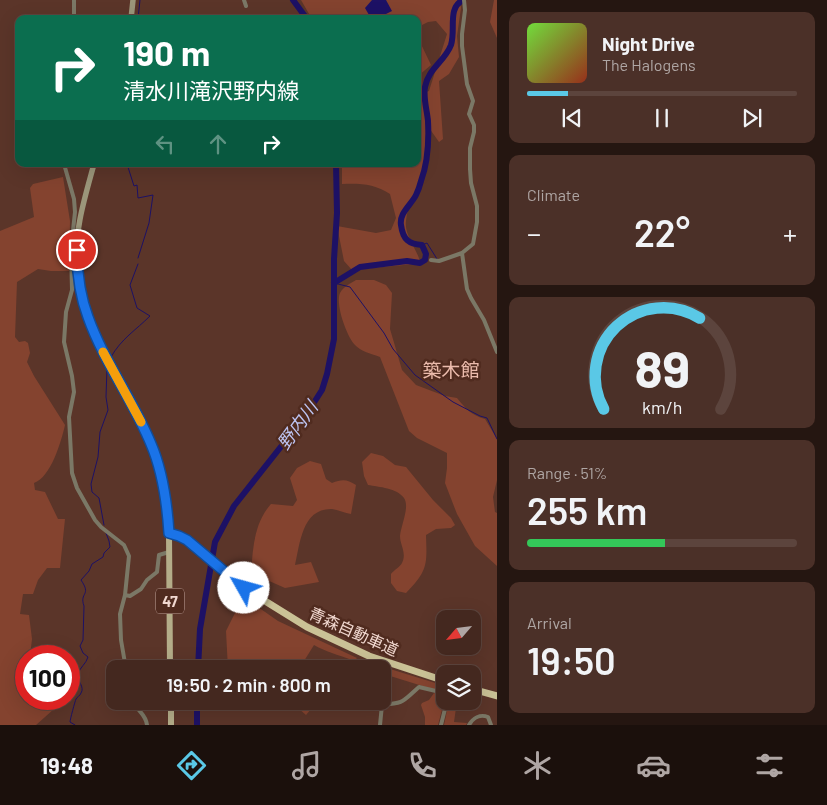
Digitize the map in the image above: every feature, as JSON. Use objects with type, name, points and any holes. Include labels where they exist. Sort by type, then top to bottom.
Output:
[{"type":"highway","name":"青森自動車道","points":[[169,533],[182,537],[244,588],[308,627],[336,642],[436,678]]},
{"type":"highway","points":[[481,692],[497,696]]},
{"type":"main road","points":[[131,15],[133,0]]},
{"type":"main road","points":[[93,167],[84,200],[77,250],[77,266],[83,303],[99,343],[152,445],[164,487],[169,533]]},
{"type":"main road","name":"47","points":[[169,533],[170,660]]},
{"type":"main road","points":[[171,710],[171,725]]},
{"type":"street","points":[[74,0],[74,15]]},
{"type":"street","points":[[244,0],[246,6]]},
{"type":"street","points":[[431,260],[439,261],[462,254],[473,244],[477,222],[476,199],[471,183],[470,170],[470,148],[474,132],[474,125],[469,114],[472,101],[467,84],[462,46],[464,1]]},
{"type":"street","points":[[65,167],[74,199],[75,212],[71,249],[72,290],[66,312],[64,342],[74,392],[68,417],[72,473],[77,488],[95,520],[101,527],[120,541],[128,551],[125,596],[120,614],[121,640],[124,660]]},
{"type":"street","points":[[74,199],[84,200]]},
{"type":"street","points":[[462,254],[470,298],[484,320],[497,352]]},
{"type":"street","points":[[125,596],[130,596],[141,589],[147,580],[157,572],[159,555],[169,552]]},
{"type":"street","points":[[391,702],[401,702],[407,699],[419,687],[436,691]]},
{"type":"street","points":[[137,710],[145,717],[147,725]]},
{"type":"street","points":[[380,725],[381,710]]},
{"type":"street","points":[[441,725],[445,710]]},
{"type":"street","points":[[469,725],[474,718],[482,716],[488,717],[491,725]]},
{"type":"shaded area","points":[[301,0],[460,0],[461,8],[457,36],[459,57],[449,74],[439,81],[443,139],[439,142],[425,122],[427,148],[425,167],[410,202],[407,215],[406,226],[408,236],[420,261],[414,264],[352,270],[344,261],[337,226],[376,233],[391,230],[396,218],[390,194],[379,188],[367,185],[342,184],[342,167],[421,167],[421,94],[429,91],[447,34],[436,21],[421,26],[421,15],[310,15]]},
{"type":"shaded area","points":[[372,0],[386,0],[392,11],[384,15],[369,15],[365,8]]},
{"type":"shaded area","points":[[494,0],[497,0],[497,38],[490,22]]},
{"type":"shaded area","points":[[421,44],[431,65],[421,73]]},
{"type":"shaded area","points":[[63,177],[70,221],[69,271],[38,269],[17,282],[15,337],[19,342],[25,341],[28,343],[30,353],[27,362],[65,425],[58,449],[50,466],[45,474],[34,483],[35,490],[45,492],[58,519],[65,519],[60,568],[47,568],[38,580],[33,594],[23,594],[20,614],[29,615],[31,645],[15,645],[15,710],[53,710],[36,725],[0,725],[0,231],[34,217],[30,188],[33,184]]},
{"type":"shaded area","points":[[356,280],[374,280],[386,285],[392,293],[390,329],[402,370],[416,385],[445,396],[457,398],[469,411],[485,419],[497,439],[497,480],[493,497],[495,512],[497,513],[497,566],[475,546],[457,514],[445,483],[447,453],[417,438],[409,431],[380,357],[357,347],[349,335],[340,312],[339,298],[343,289]]},
{"type":"shaded area","points":[[371,453],[383,456],[395,465],[406,467],[455,525],[451,528],[436,529],[426,535],[425,567],[419,578],[406,593],[397,591],[391,583],[391,574],[401,564],[403,559],[404,552],[400,536],[406,511],[406,502],[397,492],[388,488],[368,485],[364,476],[362,462]]},
{"type":"shaded area","points":[[310,461],[321,464],[326,479],[332,483],[344,480],[356,485],[351,514],[332,509],[322,510],[314,514],[304,529],[295,565],[311,562],[319,582],[285,588],[251,573],[255,536],[265,511],[271,504],[293,506],[297,500],[290,478],[297,468]]},
{"type":"shaded area","points":[[245,598],[278,621],[357,658],[352,660],[314,645],[305,660],[228,660],[226,631],[240,603]]},
{"type":"shaded area","points":[[391,669],[436,683],[436,690],[391,676]]},
{"type":"shaded area","points":[[434,693],[436,694],[436,710],[442,710],[438,725],[425,725],[425,717],[421,705],[429,700]]},
{"type":"shaded area","points":[[300,710],[310,710],[306,715]]},
{"type":"shaded area","points":[[447,710],[456,710],[454,722],[467,723],[466,725],[444,725]]},
{"type":"waterway","points":[[138,15],[140,0]]},
{"type":"waterway","name":"野内川","points":[[293,0],[304,15]]},
{"type":"waterway","points":[[334,283],[360,267],[407,261],[420,263],[425,260],[426,254],[422,245],[414,244],[405,238],[401,221],[417,193],[425,166],[428,136],[425,87],[429,75],[445,56],[451,45],[453,14],[455,8],[463,0]]},
{"type":"waterway","points":[[128,167],[134,186],[137,185],[138,198],[153,195],[149,223],[138,258]]},
{"type":"waterway","name":"野内川","points":[[198,660],[200,629],[215,542],[234,506],[306,415],[322,390],[327,374],[334,339],[336,167]]},
{"type":"waterway","points":[[422,245],[427,243],[437,259]]},
{"type":"waterway","points":[[111,357],[124,340],[150,316],[137,308],[130,285],[138,264]]},
{"type":"waterway","points":[[334,283],[350,287],[384,333],[393,349],[415,375],[453,402],[487,418],[497,439]]},
{"type":"waterway","points":[[104,525],[99,498],[92,492],[91,484],[98,457],[100,432],[108,410],[106,397],[107,368]]},
{"type":"waterway","points":[[75,725],[70,722],[76,699],[82,691],[78,674],[88,657],[83,653],[80,646],[83,640],[83,598],[85,592],[81,580],[92,564],[103,557],[110,547],[106,533]]},
{"type":"waterway","name":"野内川","points":[[197,710],[197,725]]},
{"type":"slow traffic","points":[[103,352],[141,422]]},
{"type":"district","name":"築木館","points":[[451,369]]},
{"type":"route","points":[[77,250],[77,266],[87,316],[107,360],[144,427],[159,466],[168,512],[169,533],[187,540],[244,588]]}]
